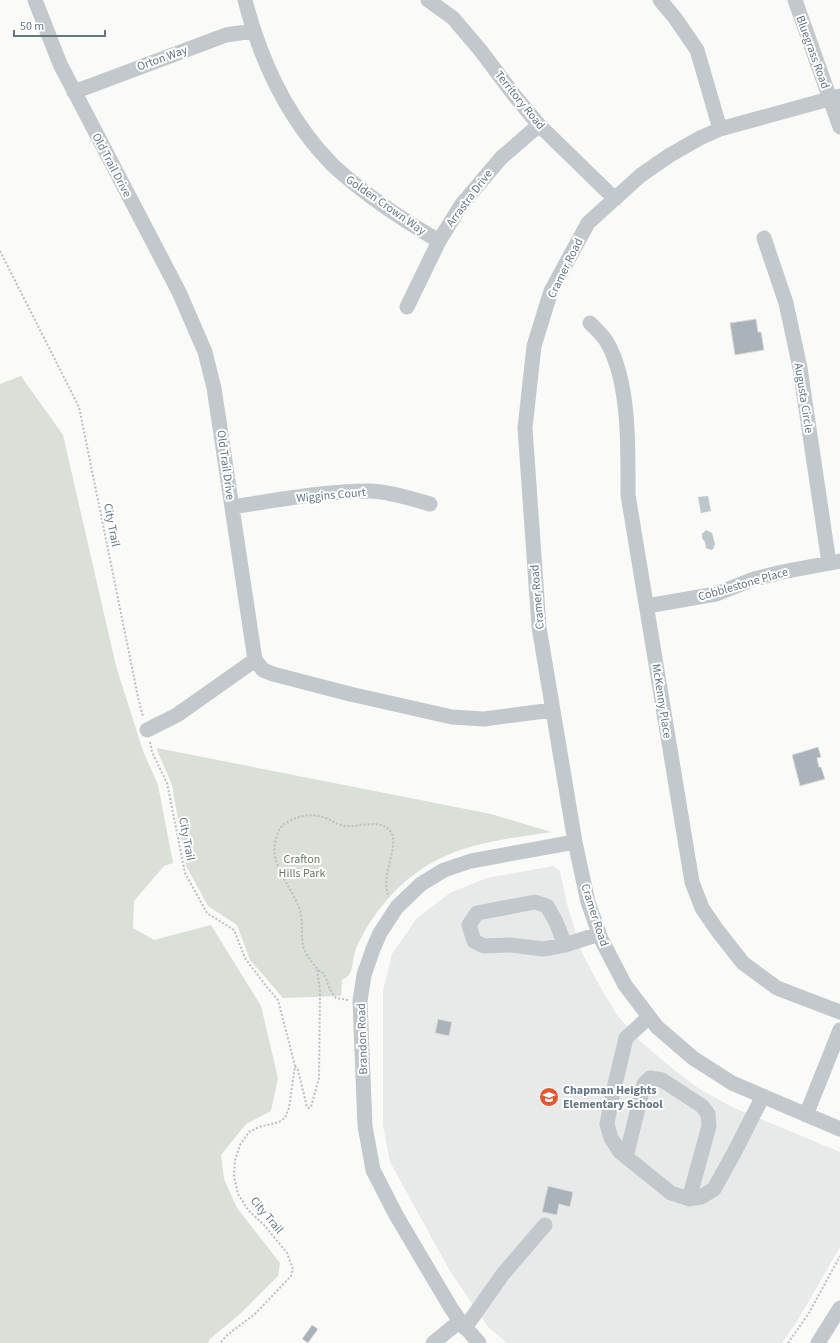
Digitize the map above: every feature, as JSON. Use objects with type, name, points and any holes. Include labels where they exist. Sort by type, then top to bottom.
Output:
[{"type":"street","name":"Old Trail Drive","points":[[36,0],[60,64],[179,292],[205,352],[214,388],[255,660]]},
{"type":"street","name":"Golden Crown Way","points":[[245,0],[253,31],[276,86],[302,130],[335,168],[361,190],[439,241]]},
{"type":"street","name":"Territory Road","points":[[428,0],[453,18],[539,125],[614,199]]},
{"type":"street","points":[[660,0],[675,18],[697,50],[720,129]]},
{"type":"street","name":"Bluegrass Road","points":[[795,0],[835,98],[840,127]]},
{"type":"street","name":"Orton Way","points":[[74,92],[226,35],[253,31]]},
{"type":"street","name":"Cramer Road","points":[[835,98],[720,129],[700,138],[670,155],[641,175],[588,224],[551,291],[534,346],[525,428],[539,627],[575,842],[588,902],[599,934],[625,985],[657,1027],[692,1058],[732,1083],[840,1128]]},
{"type":"street","name":"Arrastra Drive","points":[[407,307],[439,241],[462,204],[501,158],[539,125]]},
{"type":"street","name":"Augusta Circle","points":[[764,238],[786,303],[800,368],[834,562]]},
{"type":"street","name":"McKenny Place","points":[[590,323],[608,342],[616,360],[623,390],[628,450],[628,495],[692,882],[702,908],[743,963],[777,988],[840,1012]]},
{"type":"street","name":"Wiggins Court","points":[[232,507],[321,494],[371,491],[409,498],[430,504]]},
{"type":"street","name":"Cobblestone Place","points":[[647,606],[716,594],[754,579],[834,562]]},
{"type":"street","points":[[147,730],[177,714],[255,660],[263,670],[273,674],[350,694],[452,717],[484,719],[552,710]]},
{"type":"street","name":"Brandon Road","points":[[480,1343],[462,1324],[396,1215],[373,1170],[365,1126],[360,1001],[364,975],[380,933],[397,907],[421,884],[444,870],[471,861],[575,842]]},
{"type":"street","points":[[565,945],[556,922],[547,906],[536,902],[477,913],[469,925],[474,941],[484,946],[511,945],[544,949],[565,945],[599,934]]},
{"type":"street","points":[[649,1017],[626,1038],[607,1124],[611,1138],[620,1152],[671,1193],[689,1199],[701,1197],[714,1189],[763,1096]]},
{"type":"street","points":[[806,1115],[840,1030]]},
{"type":"street","points":[[626,1157],[644,1084],[650,1078],[662,1080],[702,1106],[708,1114],[709,1126],[689,1199]]},
{"type":"street","points":[[433,1343],[462,1324],[545,1225]]},
{"type":"street","points":[[818,1343],[840,1308]]},
{"type":"path","name":"City Trail","points":[[0,252],[79,407],[138,697],[152,752],[167,783],[184,873],[207,913],[234,930],[245,958],[278,1000],[294,1066],[289,1108],[285,1118],[280,1122],[259,1126],[249,1132],[240,1145],[234,1160],[234,1176],[238,1194],[248,1210],[265,1226],[287,1253],[293,1268],[291,1276],[255,1314],[227,1335],[220,1343]]},
{"type":"path","points":[[294,1066],[298,1070],[307,1107],[309,1108],[311,1107],[319,1078],[320,991],[317,969],[304,946],[300,912],[280,873],[276,861],[274,842],[280,828],[294,819],[307,814],[324,818],[344,826],[373,824],[386,827],[390,830],[394,841],[387,870],[387,893],[390,900],[397,907]]},
{"type":"path","points":[[317,969],[324,974],[330,989],[336,998],[360,1001]]},
{"type":"path","points":[[788,1343],[809,1313],[840,1256]]},
{"type":"shaded area","points":[[708,496],[711,511],[701,513],[698,497]]},
{"type":"shaded area","points":[[706,530],[712,533],[715,544],[711,550],[706,548],[705,542],[702,538],[702,534]]},
{"type":"shaded area","name":"Chapman Heights Elementary School","points":[[553,866],[560,871],[567,904],[582,953],[617,1015],[640,1041],[698,1088],[732,1107],[840,1152],[840,1247],[796,1323],[782,1343],[507,1343],[488,1327],[450,1271],[390,1162],[383,1126],[383,991],[392,954],[417,918],[450,893],[487,878]]},
{"type":"green space","points":[[21,376],[63,435],[116,666],[143,751],[158,785],[173,863],[164,866],[134,901],[133,928],[154,940],[211,925],[261,1006],[278,1078],[271,1111],[246,1124],[221,1155],[224,1179],[237,1208],[280,1263],[278,1276],[241,1313],[210,1339],[208,1343],[0,1343],[0,384]]},
{"type":"green space","name":"Crafton Hills Park","points":[[157,748],[491,814],[551,832],[482,844],[446,855],[431,863],[402,884],[378,911],[367,927],[355,951],[350,973],[342,980],[341,996],[283,998],[250,960],[237,925],[208,906],[189,871],[186,865],[172,785]]},
{"type":"building","points":[[756,319],[758,332],[761,332],[764,350],[735,355],[730,323]]},
{"type":"building","points":[[818,747],[821,757],[817,758],[819,767],[821,767],[825,779],[800,786],[792,755]]},
{"type":"building","points":[[438,1019],[452,1022],[449,1036],[435,1033]]},
{"type":"building","points":[[548,1186],[573,1192],[570,1207],[559,1204],[557,1215],[542,1212]]},
{"type":"building","points":[[312,1325],[318,1329],[308,1343],[302,1339]]},
{"type":"place","name":"Chapman Heights Elementary School","points":[[549,1097]]}]
